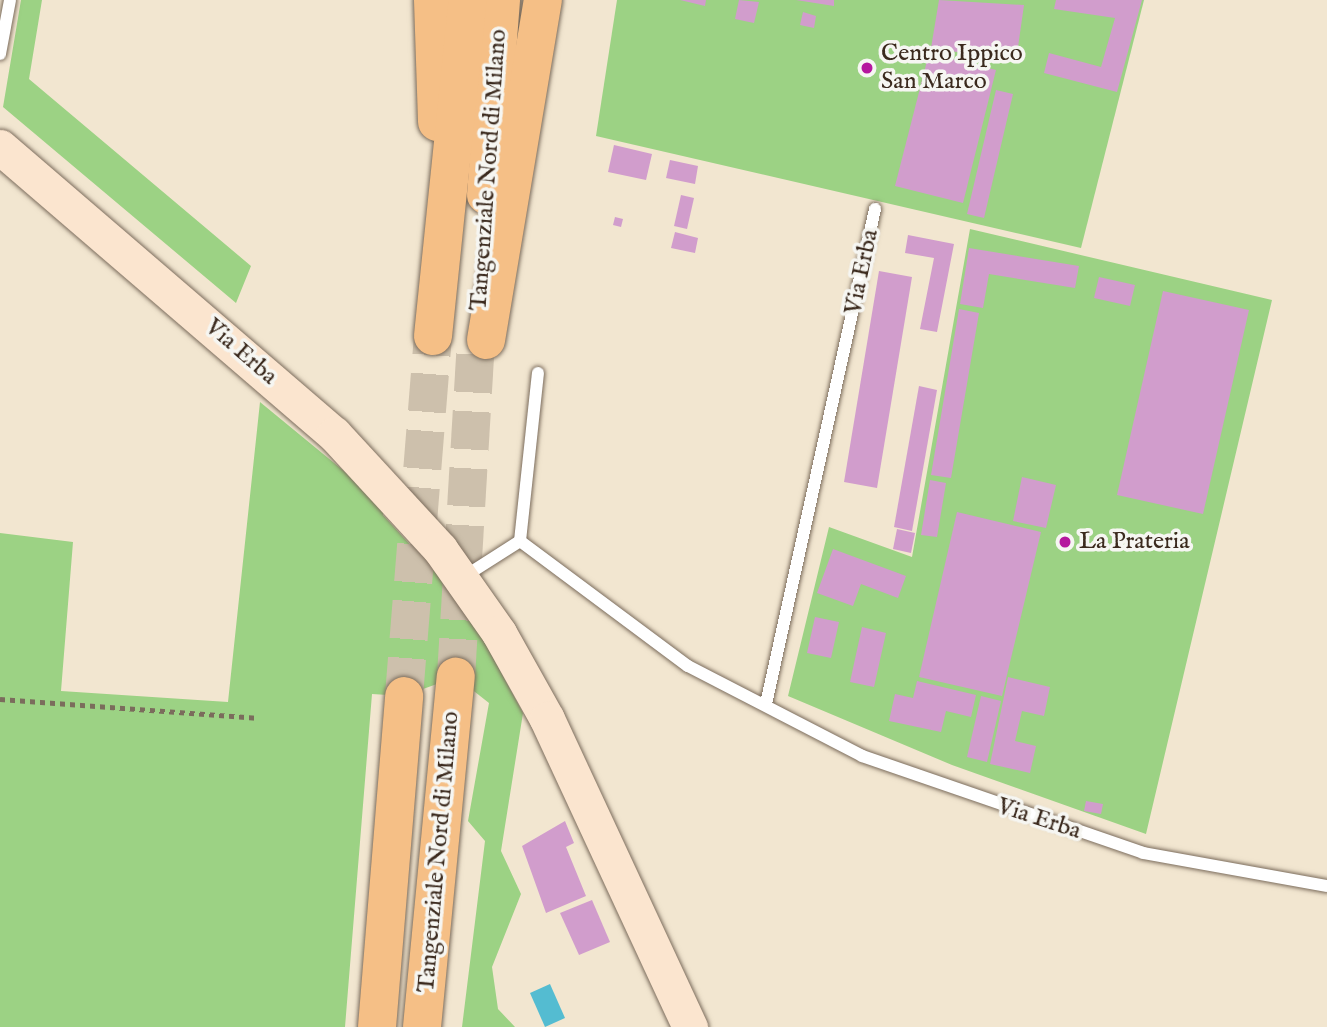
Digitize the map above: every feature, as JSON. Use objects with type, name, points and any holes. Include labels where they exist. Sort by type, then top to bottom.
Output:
[{"type":"highway","points":[[433,0],[438,282]]},
{"type":"highway","name":"Tangenziale Nord di Milano","points":[[433,336],[468,0]]},
{"type":"highway","name":"Tangenziale Nord di Milano","points":[[501,0],[481,340],[543,0]]},
{"type":"highway","name":"Tangenziale Nord di Milano","points":[[422,1027],[456,677]]},
{"type":"highway","name":"Tangenziale Nord di Milano","points":[[377,1027],[404,696]]},
{"type":"main road","name":"Via Erba","points":[[0,147],[341,441],[462,578],[563,751],[690,1027]]},
{"type":"lane","points":[[0,54],[9,0]]},
{"type":"lane","name":"Via Erba","points":[[766,704],[875,209]]},
{"type":"lane","points":[[462,578],[520,541],[538,373]]},
{"type":"lane","name":"Via Erba","points":[[520,541],[688,666],[862,756],[1036,819],[1143,853],[1327,886]]},
{"type":"path","points":[[0,699],[257,718]]},
{"type":"green space","points":[[21,0],[42,0],[29,79],[251,266],[236,303],[3,107]]},
{"type":"green space","name":"Centro Ippico San Marco","points":[[617,0],[1144,0],[1081,248],[596,136]]},
{"type":"green space","name":"La Prateria","points":[[970,229],[1272,300],[1146,834],[952,765],[788,696],[829,527],[912,557]]},
{"type":"green space","points":[[260,402],[384,504],[383,515],[445,583],[483,639],[523,713],[501,851],[521,894],[492,967],[498,1009],[515,1027],[462,1027],[485,841],[468,821],[489,703],[456,677],[404,696],[372,694],[345,1027],[0,1027],[0,533],[73,542],[61,691],[228,702]]},
{"type":"water","points":[[550,984],[565,1018],[545,1027],[530,993]]},
{"type":"building","points":[[680,0],[706,0],[705,6]]},
{"type":"building","points":[[739,0],[759,2],[754,23],[735,19]]},
{"type":"building","points":[[796,0],[834,0],[834,6]]},
{"type":"building","points":[[939,0],[1024,5],[1016,61],[931,48]]},
{"type":"building","points":[[1056,0],[1142,0],[1117,92],[1044,73],[1049,53],[1101,67],[1115,18],[1054,9]]},
{"type":"building","points":[[803,12],[816,16],[814,28],[800,25]]},
{"type":"building","points":[[929,53],[996,70],[963,203],[895,186]]},
{"type":"building","points":[[996,90],[1013,94],[984,218],[967,214]]},
{"type":"building","points":[[614,145],[652,154],[646,180],[608,172]]},
{"type":"building","points":[[670,160],[698,166],[695,184],[666,178]]},
{"type":"building","points":[[681,195],[694,198],[687,229],[674,226]]},
{"type":"building","points":[[615,217],[623,219],[621,227],[613,225]]},
{"type":"building","points":[[675,232],[698,238],[695,253],[671,248]]},
{"type":"building","points":[[908,235],[954,244],[937,332],[920,329],[934,258],[905,253]]},
{"type":"building","points":[[969,248],[1079,266],[1075,288],[989,274],[983,308],[960,304]]},
{"type":"building","points":[[879,271],[912,277],[877,488],[844,482]]},
{"type":"building","points":[[1099,277],[1135,285],[1130,306],[1094,298]]},
{"type":"building","points":[[1163,291],[1249,310],[1203,514],[1117,495]]},
{"type":"building","points":[[959,309],[979,313],[951,478],[931,475]]},
{"type":"building","points":[[919,386],[937,390],[912,531],[894,527]]},
{"type":"building","points":[[1022,477],[1056,485],[1046,528],[1013,521]]},
{"type":"building","points":[[930,480],[946,483],[937,537],[921,535]]},
{"type":"building","points":[[957,512],[1041,532],[1002,696],[919,677]]},
{"type":"building","points":[[897,529],[915,533],[911,553],[893,549]]},
{"type":"building","points":[[833,549],[906,576],[898,598],[861,584],[853,606],[817,593]]},
{"type":"building","points":[[815,617],[839,622],[831,658],[807,653]]},
{"type":"building","points":[[862,627],[886,633],[874,687],[850,682]]},
{"type":"building","points":[[1008,677],[1050,687],[1044,716],[1022,711],[1015,741],[1036,746],[1030,773],[990,764]]},
{"type":"building","points":[[917,681],[976,695],[971,717],[946,711],[941,732],[889,721],[895,694],[913,698]]},
{"type":"building","points":[[981,696],[1001,701],[987,762],[967,757]]},
{"type":"building","points":[[1086,801],[1103,804],[1101,814],[1084,811]]},
{"type":"building","points":[[565,821],[574,843],[566,847],[586,896],[546,913],[522,846]]},
{"type":"building","points":[[592,900],[610,942],[579,955],[560,913]]},
{"type":"tunnel","points":[[404,696],[433,336]]},
{"type":"tunnel","points":[[456,677],[476,341]]},
{"type":"place","name":"Centro Ippico San Marco","points":[[867,68]]},
{"type":"place","name":"La Prateria","points":[[1065,542]]}]
